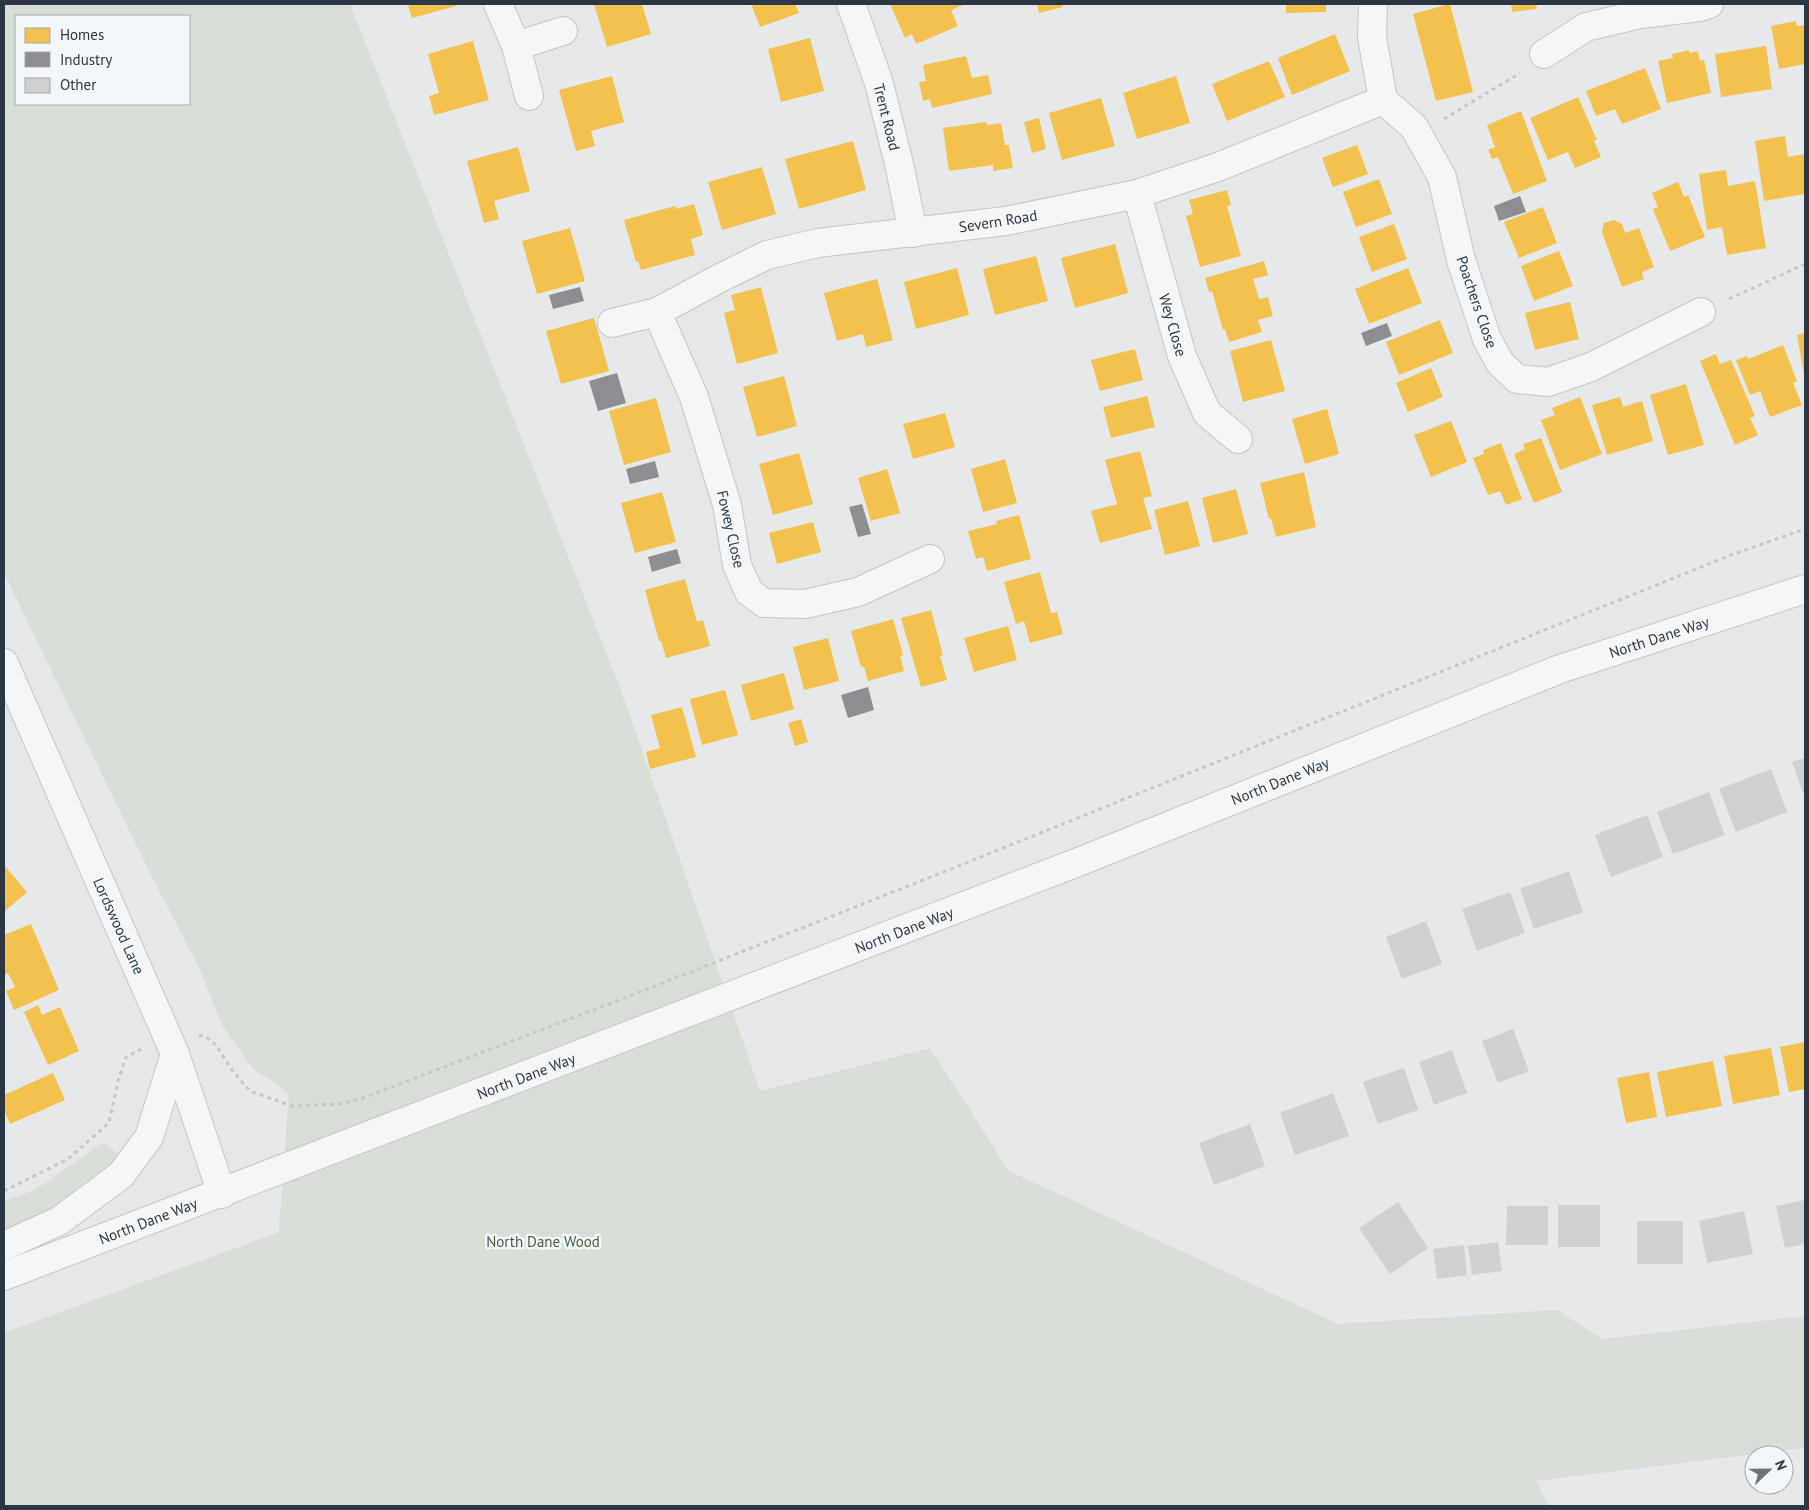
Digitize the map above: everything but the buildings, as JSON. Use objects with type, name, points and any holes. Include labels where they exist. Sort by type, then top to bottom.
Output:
[{"type":"street","points":[[498,4],[516,46],[529,96]]},
{"type":"street","name":"Trent Road","points":[[851,4],[879,83],[900,168],[913,233]]},
{"type":"street","points":[[1373,4],[1372,37],[1383,100]]},
{"type":"street","points":[[1544,54],[1586,27],[1641,14],[1700,7],[1709,4]]},
{"type":"street","points":[[516,46],[563,31]]},
{"type":"street","name":"Severn Road","points":[[612,324],[657,312],[767,255],[818,243],[1006,221],[1137,194],[1218,167],[1383,100]]},
{"type":"street","name":"Poachers Close","points":[[1383,100],[1414,127],[1442,177],[1461,260],[1487,339],[1500,363],[1517,379],[1548,382],[1591,368],[1702,312]]},
{"type":"street","name":"Wey Close","points":[[1137,194],[1182,356],[1207,413],[1238,439]]},
{"type":"street","name":"Fowey Close","points":[[657,312],[694,397],[727,505],[737,565],[749,592],[764,603],[806,604],[858,592],[930,558]]},
{"type":"street","name":"North Dane Way","points":[[4,1276],[222,1194],[1076,863],[1560,669],[1805,589]]},
{"type":"street","name":"Lordswood Lane","points":[[4,663],[183,1044],[222,1194]]},
{"type":"street","points":[[4,1246],[59,1221],[121,1175],[149,1137],[183,1044]]},
{"type":"path","points":[[1418,135],[1536,64],[1544,54]]},
{"type":"path","points":[[1702,312],[1805,264]]},
{"type":"path","points":[[183,1044],[205,1036],[216,1045],[232,1070],[250,1092],[292,1106],[339,1104],[363,1098],[617,1001],[931,877],[1731,555],[1805,529]]},
{"type":"path","points":[[4,1191],[68,1159],[109,1123],[118,1081],[126,1058],[147,1046]]},
{"type":"green space","name":"North Dane Wood","points":[[4,4],[350,4],[621,690],[760,1091],[930,1048],[1009,1171],[1338,1324],[1557,1310],[1602,1339],[1805,1316],[1805,1448],[1794,1449],[1794,1445],[1744,1445],[1744,1455],[1536,1481],[1548,1506],[4,1506],[4,1333],[279,1232],[289,1093],[252,1068],[222,1025],[200,970],[147,867],[4,573]]},
{"type":"green space","points":[[104,1142],[124,1160],[85,1194],[4,1231],[4,1201],[35,1190]]}]
